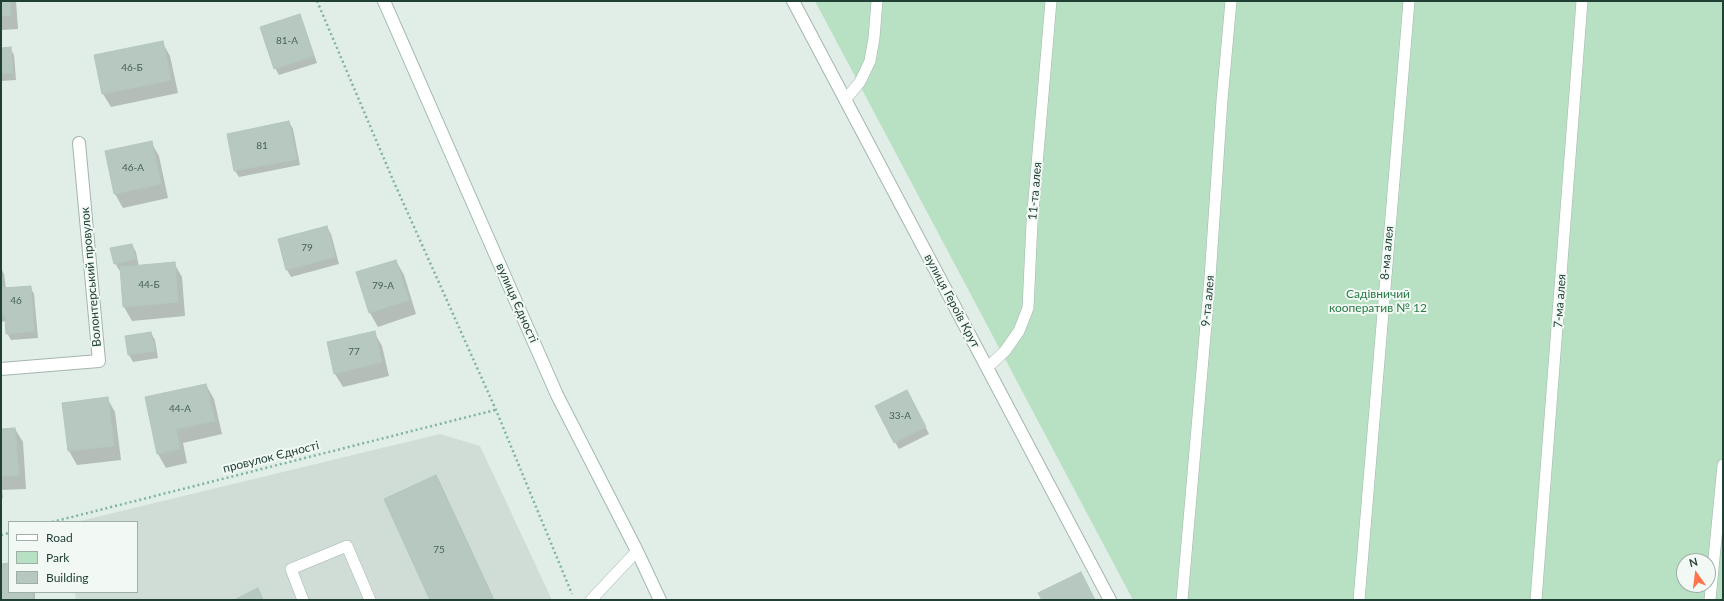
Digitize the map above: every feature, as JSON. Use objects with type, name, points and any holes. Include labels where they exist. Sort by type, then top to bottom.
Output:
[{"type":"street","name":"вулиця Єдності","points":[[384,1],[558,395],[637,551],[660,600]]},
{"type":"street","name":"вулиця Героїв Крут","points":[[793,1],[1110,600]]},
{"type":"street","name":"Волонтерський провулок","points":[[1,369],[99,361],[79,142]]},
{"type":"lane","points":[[845,100],[860,82],[870,61],[878,1]]},
{"type":"lane","name":"11-та алея","points":[[987,368],[1005,351],[1018,331],[1028,308],[1033,215],[1051,1]]},
{"type":"lane","name":"9-та алея","points":[[1182,600],[1210,278],[1222,100],[1231,1]]},
{"type":"lane","name":"8-ма алея","points":[[1359,600],[1409,1]]},
{"type":"lane","name":"7-ма алея","points":[[1536,600],[1582,1]]},
{"type":"lane","points":[[1710,600],[1723,465]]},
{"type":"lane","points":[[304,600],[290,569],[347,546],[370,600]]},
{"type":"lane","points":[[591,600],[637,551]]},
{"type":"path","points":[[317,1],[392,180],[496,410],[572,594]]},
{"type":"path","name":"провулок Єдності","points":[[56,521],[496,410]]},
{"type":"shaded area","points":[[440,434],[480,446],[552,600],[76,600],[75,593],[138,593],[138,521],[80,521]]},
{"type":"green space","name":"Садівничий кооператив № 12","points":[[815,1],[1723,1],[1723,600],[1133,600]]},
{"type":"building","points":[[1,1],[10,1],[11,15],[1,16]]},
{"type":"building","points":[[300,14],[314,56],[274,69],[260,27]]},
{"type":"building","points":[[163,41],[171,80],[102,94],[94,55]]},
{"type":"building","points":[[11,47],[13,73],[1,74],[1,48]]},
{"type":"building","points":[[289,121],[297,159],[234,171],[227,134]]},
{"type":"building","points":[[152,141],[161,184],[114,194],[105,151]]},
{"type":"building","points":[[327,226],[335,257],[286,270],[278,239]]},
{"type":"building","points":[[132,244],[136,259],[114,264],[110,248]]},
{"type":"building","points":[[396,260],[409,300],[369,313],[356,272]]},
{"type":"building","points":[[175,262],[178,302],[123,307],[120,267]]},
{"type":"building","points":[[1,268],[3,288],[31,286],[34,331],[6,334],[5,315],[1,315]]},
{"type":"building","points":[[375,331],[382,362],[334,374],[327,342]]},
{"type":"building","points":[[151,332],[155,351],[128,355],[125,336]]},
{"type":"building","points":[[206,384],[215,421],[176,429],[180,449],[157,454],[145,397]]},
{"type":"building","points":[[907,390],[926,427],[894,443],[875,406]]},
{"type":"building","points":[[108,397],[114,446],[68,451],[62,403]]},
{"type":"building","points":[[15,428],[19,475],[1,476],[1,429]]},
{"type":"building","points":[[436,475],[494,600],[430,600],[384,499]]},
{"type":"building","points":[[8,563],[8,593],[32,593],[33,600],[1,600],[1,564]]},
{"type":"building","points":[[1081,572],[1095,600],[1042,600],[1038,593]]},
{"type":"building","points":[[258,588],[263,600],[236,599]]}]
